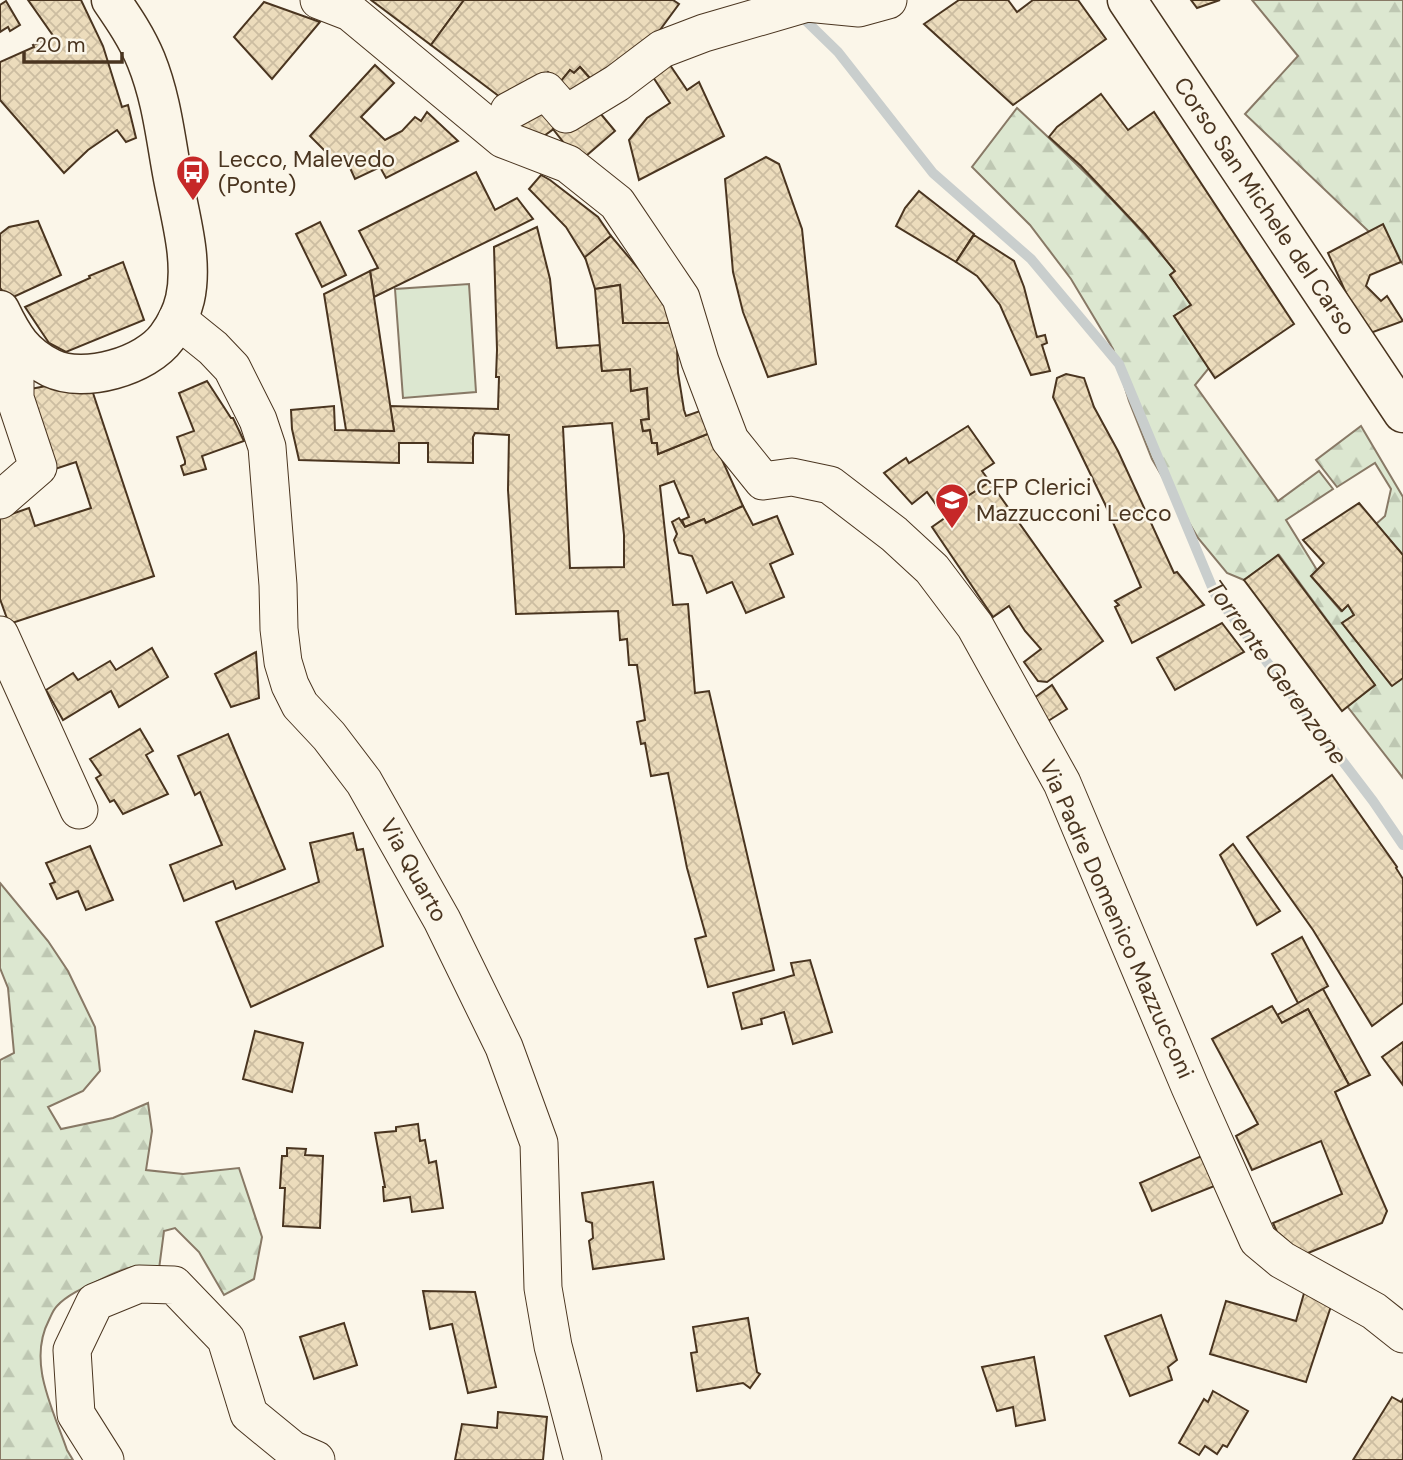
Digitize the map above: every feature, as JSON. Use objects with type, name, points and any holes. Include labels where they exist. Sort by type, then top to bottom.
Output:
[{"type":"main road","points":[[7,325],[27,352],[54,370],[90,374],[129,365],[148,353],[166,339],[184,302],[188,282],[183,236],[164,119],[145,57],[129,26],[111,0]]},
{"type":"main road","name":"Corso San Michele del Carso","points":[[1126,0],[1403,413]]},
{"type":"street","name":"Via Padre Domenico Mazzucconi","points":[[319,0],[350,12],[503,139],[568,164],[617,202],[681,298],[700,361],[730,440],[763,481],[792,477],[830,485],[894,534],[932,569],[975,626],[1062,783],[1190,1087],[1258,1240],[1282,1260],[1374,1311],[1403,1334]]},
{"type":"street","points":[[509,111],[546,91],[566,114],[617,83],[662,49],[704,33],[792,7],[859,8],[888,0]]},
{"type":"street","name":"Via Quarto","points":[[177,319],[204,340],[232,368],[258,419],[267,447],[279,629],[283,662],[290,685],[300,705],[329,736],[363,782],[429,895],[504,1047],[531,1119],[539,1143],[543,1288],[553,1346],[583,1460]]},
{"type":"street","points":[[0,500],[38,467],[15,398],[7,325]]},
{"type":"street","points":[[0,635],[79,810]]},
{"type":"street","points":[[106,1460],[76,1414],[72,1350],[95,1302],[139,1284],[174,1286],[226,1339],[249,1414],[293,1450],[316,1460]]},
{"type":"green space","points":[[1252,0],[1403,0],[1403,264],[1245,114],[1298,56]]},
{"type":"green space","points":[[1017,108],[1119,207],[1175,271],[1170,275],[1191,305],[1174,316],[1209,368],[1195,385],[1278,501],[1319,471],[1333,489],[1286,520],[1317,570],[1311,576],[1341,611],[1348,605],[1354,615],[1342,623],[1391,685],[1403,678],[1403,778],[1347,706],[1375,685],[1279,555],[1244,580],[1227,573],[1198,538],[1152,459],[1129,401],[1113,349],[1071,279],[1030,225],[972,167]]},
{"type":"green space","points":[[469,284],[476,392],[403,398],[395,289]]},
{"type":"green space","points":[[1361,426],[1403,497],[1403,555],[1376,524],[1385,516],[1391,489],[1375,463],[1337,487],[1316,460]]},
{"type":"green space","points":[[0,883],[48,941],[68,971],[95,1027],[100,1071],[83,1091],[48,1107],[61,1129],[113,1118],[148,1103],[152,1131],[146,1170],[183,1174],[239,1168],[262,1237],[254,1279],[224,1295],[199,1252],[175,1228],[164,1231],[159,1269],[143,1266],[120,1271],[76,1292],[56,1308],[43,1336],[41,1369],[49,1402],[73,1460],[0,1460],[0,1060],[14,1053],[8,988],[0,968]]},
{"type":"building","points":[[28,0],[81,0],[103,46],[122,107],[128,105],[136,138],[126,142],[117,130],[88,150],[64,173],[0,100],[0,62],[54,37]]},
{"type":"building","points":[[371,0],[464,0],[431,45]]},
{"type":"building","points":[[464,0],[673,0],[679,4],[643,53],[599,88],[580,67],[574,73],[570,70],[561,82],[548,72],[508,103],[431,45]]},
{"type":"building","points":[[959,0],[1008,0],[1017,12],[1033,0],[1078,0],[1106,39],[1013,105],[924,24]]},
{"type":"building","points":[[1191,0],[1220,0],[1197,8]]},
{"type":"building","points":[[6,1],[20,25],[10,31],[8,27],[0,32],[0,5]]},
{"type":"building","points":[[264,2],[320,22],[272,79],[234,37]]},
{"type":"building","points":[[668,62],[687,90],[699,82],[724,136],[639,180],[629,140],[647,118],[670,103],[651,74]]},
{"type":"building","points":[[375,65],[394,83],[361,117],[385,140],[402,131],[415,117],[421,121],[427,112],[458,141],[386,178],[380,167],[355,179],[346,159],[338,164],[310,136]]},
{"type":"building","points":[[580,67],[600,90],[577,102],[560,82],[570,70],[574,73]]},
{"type":"building","points":[[1101,94],[1128,130],[1154,112],[1294,324],[1215,378],[1174,316],[1191,305],[1170,275],[1175,271],[1145,234],[1081,166],[1049,137],[1057,127]]},
{"type":"building","points":[[539,107],[555,128],[534,143],[519,122]]},
{"type":"building","points":[[595,107],[615,131],[579,162],[553,129]]},
{"type":"building","points":[[766,157],[779,164],[802,229],[816,364],[768,377],[743,312],[733,272],[725,179]]},
{"type":"building","points":[[476,172],[495,210],[517,198],[533,219],[374,297],[370,271],[378,268],[359,231]]},
{"type":"building","points":[[541,175],[598,217],[611,236],[585,258],[566,227],[529,189]]},
{"type":"building","points":[[919,191],[974,234],[956,262],[896,226],[905,208]]},
{"type":"building","points":[[38,221],[61,275],[9,299],[0,288],[0,234],[9,227]]},
{"type":"building","points":[[320,222],[346,275],[322,287],[296,234]]},
{"type":"building","points":[[1383,224],[1401,262],[1370,275],[1366,286],[1381,301],[1387,296],[1403,321],[1365,335],[1328,253]]},
{"type":"building","points":[[537,227],[550,279],[557,348],[600,345],[602,371],[630,369],[631,391],[647,388],[649,419],[641,420],[643,431],[650,430],[652,443],[657,443],[658,454],[710,433],[743,506],[706,523],[704,519],[685,527],[682,520],[689,517],[674,481],[660,486],[673,605],[688,604],[695,693],[709,691],[774,970],[708,987],[695,939],[706,936],[687,868],[668,773],[651,776],[645,743],[641,744],[637,722],[645,720],[637,665],[629,665],[627,639],[620,640],[618,611],[516,614],[508,490],[509,435],[475,433],[473,463],[428,462],[428,443],[399,443],[399,463],[299,460],[291,410],[334,406],[335,430],[394,431],[390,406],[498,409],[494,247]],"holes":[[[612,423],[624,535],[624,567],[570,568],[563,427]]]},
{"type":"building","points":[[974,235],[1014,261],[1037,337],[1045,335],[1047,343],[1042,345],[1050,371],[1031,375],[1000,305],[977,276],[956,262]]},
{"type":"building","points":[[611,236],[664,299],[676,323],[623,323],[620,285],[595,289],[585,257]]},
{"type":"building","points":[[123,262],[144,320],[66,352],[49,343],[25,307]]},
{"type":"building","points":[[370,271],[394,431],[346,430],[324,294]]},
{"type":"building","points":[[620,285],[623,323],[676,323],[678,373],[684,410],[686,416],[703,410],[710,433],[658,454],[657,443],[652,443],[650,430],[643,431],[641,420],[649,419],[647,388],[631,391],[630,369],[602,371],[595,289]]},
{"type":"building","points":[[1066,374],[1084,378],[1094,407],[1118,451],[1174,573],[1177,572],[1204,605],[1132,643],[1115,607],[1119,605],[1115,601],[1141,587],[1105,504],[1053,397],[1057,378]]},
{"type":"building","points":[[88,378],[154,576],[9,624],[0,599],[0,518],[29,508],[35,526],[91,508],[76,462],[46,472],[20,391]]},
{"type":"building","points":[[207,381],[233,418],[244,441],[202,456],[206,469],[184,475],[181,466],[185,461],[177,437],[194,431],[179,393]]},
{"type":"building","points":[[968,426],[994,463],[982,471],[990,482],[942,513],[927,492],[912,504],[884,473],[906,458],[909,463]]},
{"type":"building","points":[[990,482],[1103,641],[1047,682],[1038,681],[1024,662],[1041,649],[1009,606],[993,617],[932,527],[959,508],[955,504]]},
{"type":"building","points":[[1359,503],[1403,555],[1403,678],[1392,686],[1342,623],[1354,615],[1348,605],[1342,611],[1311,576],[1324,563],[1303,540]]},
{"type":"building","points":[[743,506],[753,525],[777,516],[793,554],[770,564],[784,597],[746,613],[732,582],[707,593],[692,556],[679,553],[674,540],[677,534],[672,522],[679,518],[685,527],[704,519],[706,523]]},
{"type":"building","points":[[1278,555],[1375,685],[1342,711],[1244,580]]},
{"type":"building","points":[[1222,623],[1244,652],[1175,690],[1157,658]]},
{"type":"building","points":[[152,648],[168,677],[119,707],[111,691],[63,720],[46,690],[73,673],[78,680],[110,661],[116,670]]},
{"type":"building","points":[[256,652],[259,698],[231,707],[215,674]]},
{"type":"building","points":[[1052,685],[1067,709],[1045,723],[1030,701]]},
{"type":"building","points":[[140,729],[153,751],[146,755],[168,794],[123,814],[114,800],[110,802],[96,778],[101,775],[90,759]]},
{"type":"building","points":[[228,734],[285,869],[236,889],[233,881],[184,901],[170,865],[222,845],[200,792],[195,795],[178,756]]},
{"type":"building","points":[[1332,775],[1403,879],[1403,1003],[1372,1026],[1313,930],[1247,837]]},
{"type":"building","points":[[353,833],[357,850],[363,849],[383,946],[251,1007],[216,922],[319,882],[310,843]]},
{"type":"building","points":[[1233,844],[1280,911],[1257,925],[1220,855]]},
{"type":"building","points":[[90,846],[113,900],[86,910],[78,891],[57,899],[50,884],[55,882],[46,863]]},
{"type":"building","points":[[1302,937],[1328,986],[1298,1003],[1272,954]]},
{"type":"building","points":[[810,960],[832,1032],[793,1044],[784,1012],[761,1019],[762,1024],[742,1029],[733,993],[794,975],[791,963]]},
{"type":"building","points":[[1323,989],[1370,1075],[1349,1085],[1308,1009],[1282,1023],[1277,1015]]},
{"type":"building","points":[[1272,1006],[1282,1023],[1308,1009],[1349,1085],[1335,1092],[1387,1211],[1382,1223],[1303,1255],[1277,1232],[1273,1223],[1342,1194],[1321,1141],[1252,1170],[1236,1136],[1258,1124],[1212,1039]]},
{"type":"building","points":[[255,1031],[303,1043],[292,1092],[243,1079]]},
{"type":"building","points":[[1403,1042],[1403,1085],[1382,1057]]},
{"type":"building","points":[[418,1124],[420,1141],[425,1140],[429,1163],[436,1161],[443,1208],[412,1212],[410,1197],[384,1201],[385,1187],[375,1133],[396,1131],[396,1127]]},
{"type":"building","points":[[287,1148],[306,1149],[305,1155],[323,1156],[320,1228],[283,1226],[285,1188],[280,1188],[282,1156],[287,1156]]},
{"type":"building","points":[[1213,1151],[1227,1181],[1152,1211],[1140,1183]]},
{"type":"building","points":[[653,1182],[664,1259],[593,1269],[589,1241],[593,1238],[592,1223],[586,1221],[582,1193]]},
{"type":"building","points":[[1307,1283],[1334,1297],[1306,1382],[1210,1354],[1226,1301],[1296,1321]]},
{"type":"building","points":[[423,1291],[475,1292],[496,1387],[468,1393],[452,1324],[430,1329]]},
{"type":"building","points":[[1161,1315],[1177,1360],[1168,1367],[1172,1380],[1130,1396],[1105,1336]]},
{"type":"building","points":[[748,1318],[757,1372],[760,1374],[750,1388],[743,1383],[697,1391],[691,1353],[697,1352],[693,1327]]},
{"type":"building","points":[[344,1323],[357,1365],[314,1379],[300,1337]]},
{"type":"building","points":[[1034,1357],[1045,1420],[1016,1426],[1013,1407],[997,1411],[982,1367]]},
{"type":"building","points":[[1213,1391],[1248,1411],[1227,1447],[1223,1445],[1217,1454],[1205,1446],[1199,1455],[1179,1443],[1204,1399],[1208,1402]]},
{"type":"building","points":[[1392,1397],[1401,1402],[1403,1399],[1403,1460],[1353,1460]]},
{"type":"building","points":[[498,1412],[547,1417],[543,1460],[455,1460],[462,1424],[497,1428]]},
{"type":"waterway","name":"Torrente Gerenzone","points":[[800,15],[838,52],[933,173],[1031,259],[1119,364],[1215,594],[1373,801],[1403,845]]},
{"type":"place","name":"Lecco, Malevedo (Ponte)","points":[[193,202]]},
{"type":"place","name":"CFP Clerici Mazzucconi Lecco","points":[[952,530]]}]
